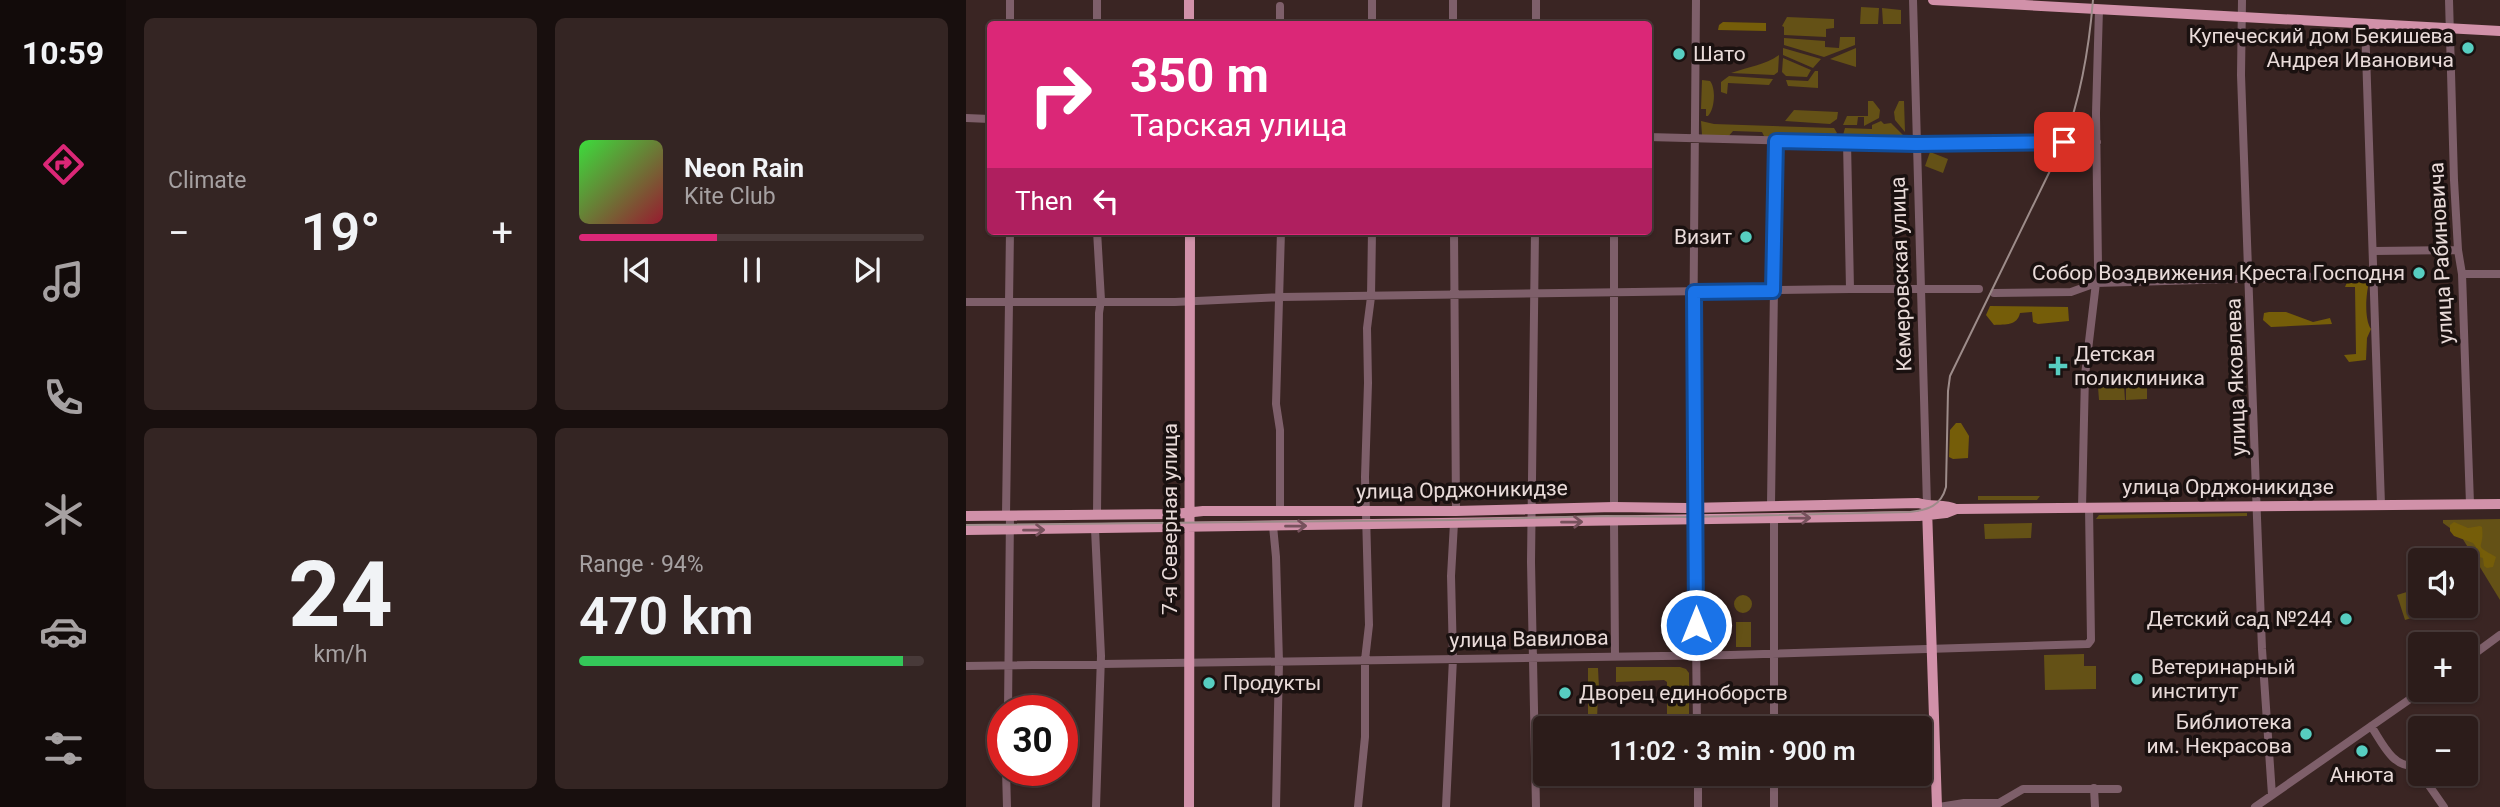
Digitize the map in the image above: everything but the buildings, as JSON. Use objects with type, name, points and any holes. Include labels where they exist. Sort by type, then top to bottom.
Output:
[{"type":"main road","points":[[1189,0],[1189,21]]},
{"type":"main road","points":[[1933,0],[2099,4],[2241,16],[2500,31]]},
{"type":"main road","name":"7-я Северная улица","points":[[1189,807],[1190,235]]},
{"type":"main road","name":"улица Орджоникидзе","points":[[966,530],[1614,521],[1771,505],[1919,503],[1927,511]]},
{"type":"main road","name":"улица Орджоникидзе","points":[[966,516],[1614,507],[1774,519],[1927,511],[1946,505],[1956,509],[2500,504]]},
{"type":"main road","name":"Кемеровская улица","points":[[1927,511],[1938,807]]},
{"type":"street","points":[[1010,0],[1010,21]]},
{"type":"street","points":[[1097,0],[1097,21]]},
{"type":"street","points":[[1372,0],[1373,21]]},
{"type":"street","points":[[1452,21],[1453,0]]},
{"type":"street","points":[[1536,0],[1536,21]]},
{"type":"street","points":[[1696,0],[1694,292],[1697,716]]},
{"type":"street","name":"Кемеровская улица","points":[[1913,0],[1927,511]]},
{"type":"street","name":"улица Яковлева","points":[[2242,0],[2241,75],[2262,649],[2272,795]]},
{"type":"street","name":"улица Рабиновича","points":[[2449,0],[2470,504]]},
{"type":"street","points":[[2086,508],[2085,375],[2096,283],[2099,4]]},
{"type":"street","points":[[1280,6],[1280,21]]},
{"type":"street","points":[[2365,23],[2381,505]]},
{"type":"street","points":[[966,118],[987,119]]},
{"type":"street","points":[[1652,137],[1916,144],[2096,142]]},
{"type":"street","points":[[1771,505],[1776,141]]},
{"type":"street","points":[[1847,142],[1850,289]]},
{"type":"street","points":[[1009,695],[1010,235]]},
{"type":"street","points":[[1097,235],[1101,300],[1097,514]]},
{"type":"street","points":[[1280,511],[1280,430],[1276,404],[1281,235]]},
{"type":"street","points":[[1358,807],[1366,709],[1364,660],[1370,596],[1366,511],[1367,328],[1371,297],[1372,235]]},
{"type":"street","points":[[1454,235],[1457,511]]},
{"type":"street","points":[[1535,235],[1531,562],[1536,807]]},
{"type":"street","points":[[1614,235],[1614,507]]},
{"type":"street","points":[[2374,251],[2458,250]]},
{"type":"street","points":[[2462,274],[2500,274]]},
{"type":"street","points":[[1994,293],[2071,292],[2096,283],[2375,275]]},
{"type":"street","points":[[966,302],[1190,302],[1281,297],[1979,289]]},
{"type":"street","name":"улица Вавилова","points":[[966,666],[1697,655],[2088,645],[2091,640],[2086,508]]},
{"type":"street","points":[[1774,519],[1774,716]]},
{"type":"street","points":[[1614,521],[1615,656]]},
{"type":"street","points":[[1446,807],[1453,658],[1451,576],[1454,523]]},
{"type":"street","points":[[1273,526],[1279,662],[1276,807]]},
{"type":"street","points":[[1095,529],[1099,664],[1096,807]]},
{"type":"street","points":[[2478,651],[2500,635]]},
{"type":"street","points":[[2255,807],[2408,700]]},
{"type":"street","points":[[2371,726],[2396,762],[2408,765]]},
{"type":"street","points":[[1006,786],[1007,807]]},
{"type":"street","points":[[1698,786],[1698,807]]},
{"type":"street","points":[[1774,786],[1774,807]]},
{"type":"street","points":[[2430,786],[2444,807]]},
{"type":"street","points":[[2094,788],[2095,807]]},
{"type":"street","points":[[1938,807],[1964,803],[1999,803],[2023,789],[2118,789]]},
{"type":"shaded area","points":[[1861,7],[1879,8],[1878,24],[1860,24]]},
{"type":"shaded area","points":[[1882,8],[1901,10],[1901,24],[1883,24]]},
{"type":"shaded area","points":[[1787,17],[1834,19],[1834,28],[1826,29],[1826,37],[1784,35],[1782,26]]},
{"type":"shaded area","points":[[1723,22],[1766,23],[1766,31],[1718,30]]},
{"type":"shaded area","points":[[1840,37],[1855,37],[1855,45],[1824,57],[1784,45],[1784,38],[1825,41],[1825,47],[1839,48]]},
{"type":"shaded area","points":[[1783,48],[1821,59],[1813,68],[1783,55]]},
{"type":"shaded area","points":[[1856,48],[1856,67],[1830,59]]},
{"type":"shaded area","points":[[1779,55],[1778,72],[1774,75],[1731,73],[1762,64]]},
{"type":"shaded area","points":[[1783,58],[1811,70],[1807,77],[1786,76],[1782,72]]},
{"type":"shaded area","points":[[1815,71],[1818,71],[1818,88],[1788,86],[1786,80],[1808,81]]},
{"type":"shaded area","points":[[1729,76],[1773,79],[1769,85],[1728,83],[1727,94],[1721,92],[1721,82]]},
{"type":"shaded area","points":[[1702,80],[1710,81],[1714,93],[1708,116],[1706,109],[1701,109]]},
{"type":"shaded area","points":[[1868,101],[1873,101],[1880,110],[1879,118],[1864,126],[1864,117],[1858,117],[1857,125],[1843,125],[1847,116],[1868,116]]},
{"type":"shaded area","points":[[1899,101],[1904,101],[1905,132],[1895,120],[1894,112]]},
{"type":"shaded area","points":[[1794,110],[1838,112],[1837,119],[1830,124],[1785,121]]},
{"type":"shaded area","points":[[1701,121],[1714,124],[1834,128],[1837,133],[1832,138],[1828,134],[1774,133],[1772,138],[1764,136],[1762,132],[1733,131],[1727,138],[1702,135]]},
{"type":"shaded area","points":[[1881,121],[1884,124],[1891,123],[1906,141],[1901,141],[1899,136],[1854,136],[1848,139],[1843,135],[1845,128],[1872,129],[1872,125]]},
{"type":"shaded area","points":[[1930,152],[1948,159],[1943,173],[1925,166]]},
{"type":"shaded area","points":[[2348,280],[2369,283],[2366,313],[2371,329],[2367,338],[2366,360],[2349,362],[2344,355],[2356,354],[2355,287],[2345,287]]},
{"type":"shaded area","points":[[1990,306],[2068,307],[2069,321],[2038,324],[2033,322],[2032,312],[2020,313],[2010,324],[1994,325],[1986,315]]},
{"type":"shaded area","points":[[2286,312],[2313,322],[2330,318],[2332,324],[2271,327],[2263,320],[2264,313]]},
{"type":"shaded area","points":[[2147,385],[2147,399],[2126,400],[2126,386]]},
{"type":"shaded area","points":[[2124,386],[2125,400],[2099,400],[2098,387]]},
{"type":"shaded area","points":[[1956,423],[1961,423],[1969,436],[1968,458],[1949,457],[1950,430]]},
{"type":"shaded area","points":[[1978,496],[2040,496],[2037,500],[1978,500]]},
{"type":"shaded area","points":[[2247,513],[2247,516],[2096,519],[2099,515]]},
{"type":"shaded area","points":[[2500,519],[2500,600],[2478,564],[2478,548],[2468,548],[2461,536],[2443,523],[2443,520]]},
{"type":"shaded area","points":[[2454,522],[2468,528],[2482,527],[2481,548],[2496,557],[2493,567],[2484,566],[2483,558],[2478,557],[2478,548],[2473,543],[2454,536],[2450,525]]},
{"type":"shaded area","points":[[2032,523],[2031,538],[1985,539],[1984,524]]},
{"type":"shaded area","points":[[2408,592],[2408,618],[2412,618],[2405,620],[2397,595]]},
{"type":"shaded area","points":[[1743,595],[1749,598],[1752,604],[1749,610],[1743,613],[1737,610],[1734,604],[1737,598]]},
{"type":"shaded area","points":[[1736,622],[1751,622],[1751,647],[1736,647]]},
{"type":"shaded area","points":[[2084,654],[2084,666],[2096,666],[2096,689],[2045,690],[2044,655]]},
{"type":"shaded area","points":[[1616,667],[1686,669],[1689,673],[1689,716],[1667,716],[1667,682],[1664,680],[1616,682]]},
{"type":"shaded area","points":[[1588,668],[1598,668],[1599,688],[1588,688]]},
{"type":"shaded area","points":[[1588,693],[1598,693],[1597,716],[1588,716]]},
{"type":"tram line","points":[[966,525],[1687,517],[1910,512],[1928,508],[1941,499],[1946,487],[1950,376],[2064,142],[2083,72],[2093,0]]},
{"type":"place","name":"Купеческий дом Бекишева Андрея Ивановича","points":[[2468,48]]},
{"type":"place","name":"Шато","points":[[1679,54]]},
{"type":"place","name":"Визит","points":[[1746,237]]},
{"type":"place","name":"Собор Воздвижения Креста Господня","points":[[2419,273]]},
{"type":"place","name":"Детская поликлиника","points":[[2058,366]]},
{"type":"place","name":"Детский сад №244","points":[[2346,619]]},
{"type":"place","name":"Ветеринарный институт","points":[[2137,679]]},
{"type":"place","name":"Продукты","points":[[1209,683]]},
{"type":"place","name":"Дворец единоборств","points":[[1565,693]]},
{"type":"place","name":"Библиотека им. Некрасова","points":[[2306,734]]},
{"type":"place","name":"Анюта","points":[[2362,751]]},
{"type":"route","points":[[1696,625],[1694,292],[1773,291],[1776,141],[1916,144],[2064,142]]}]
